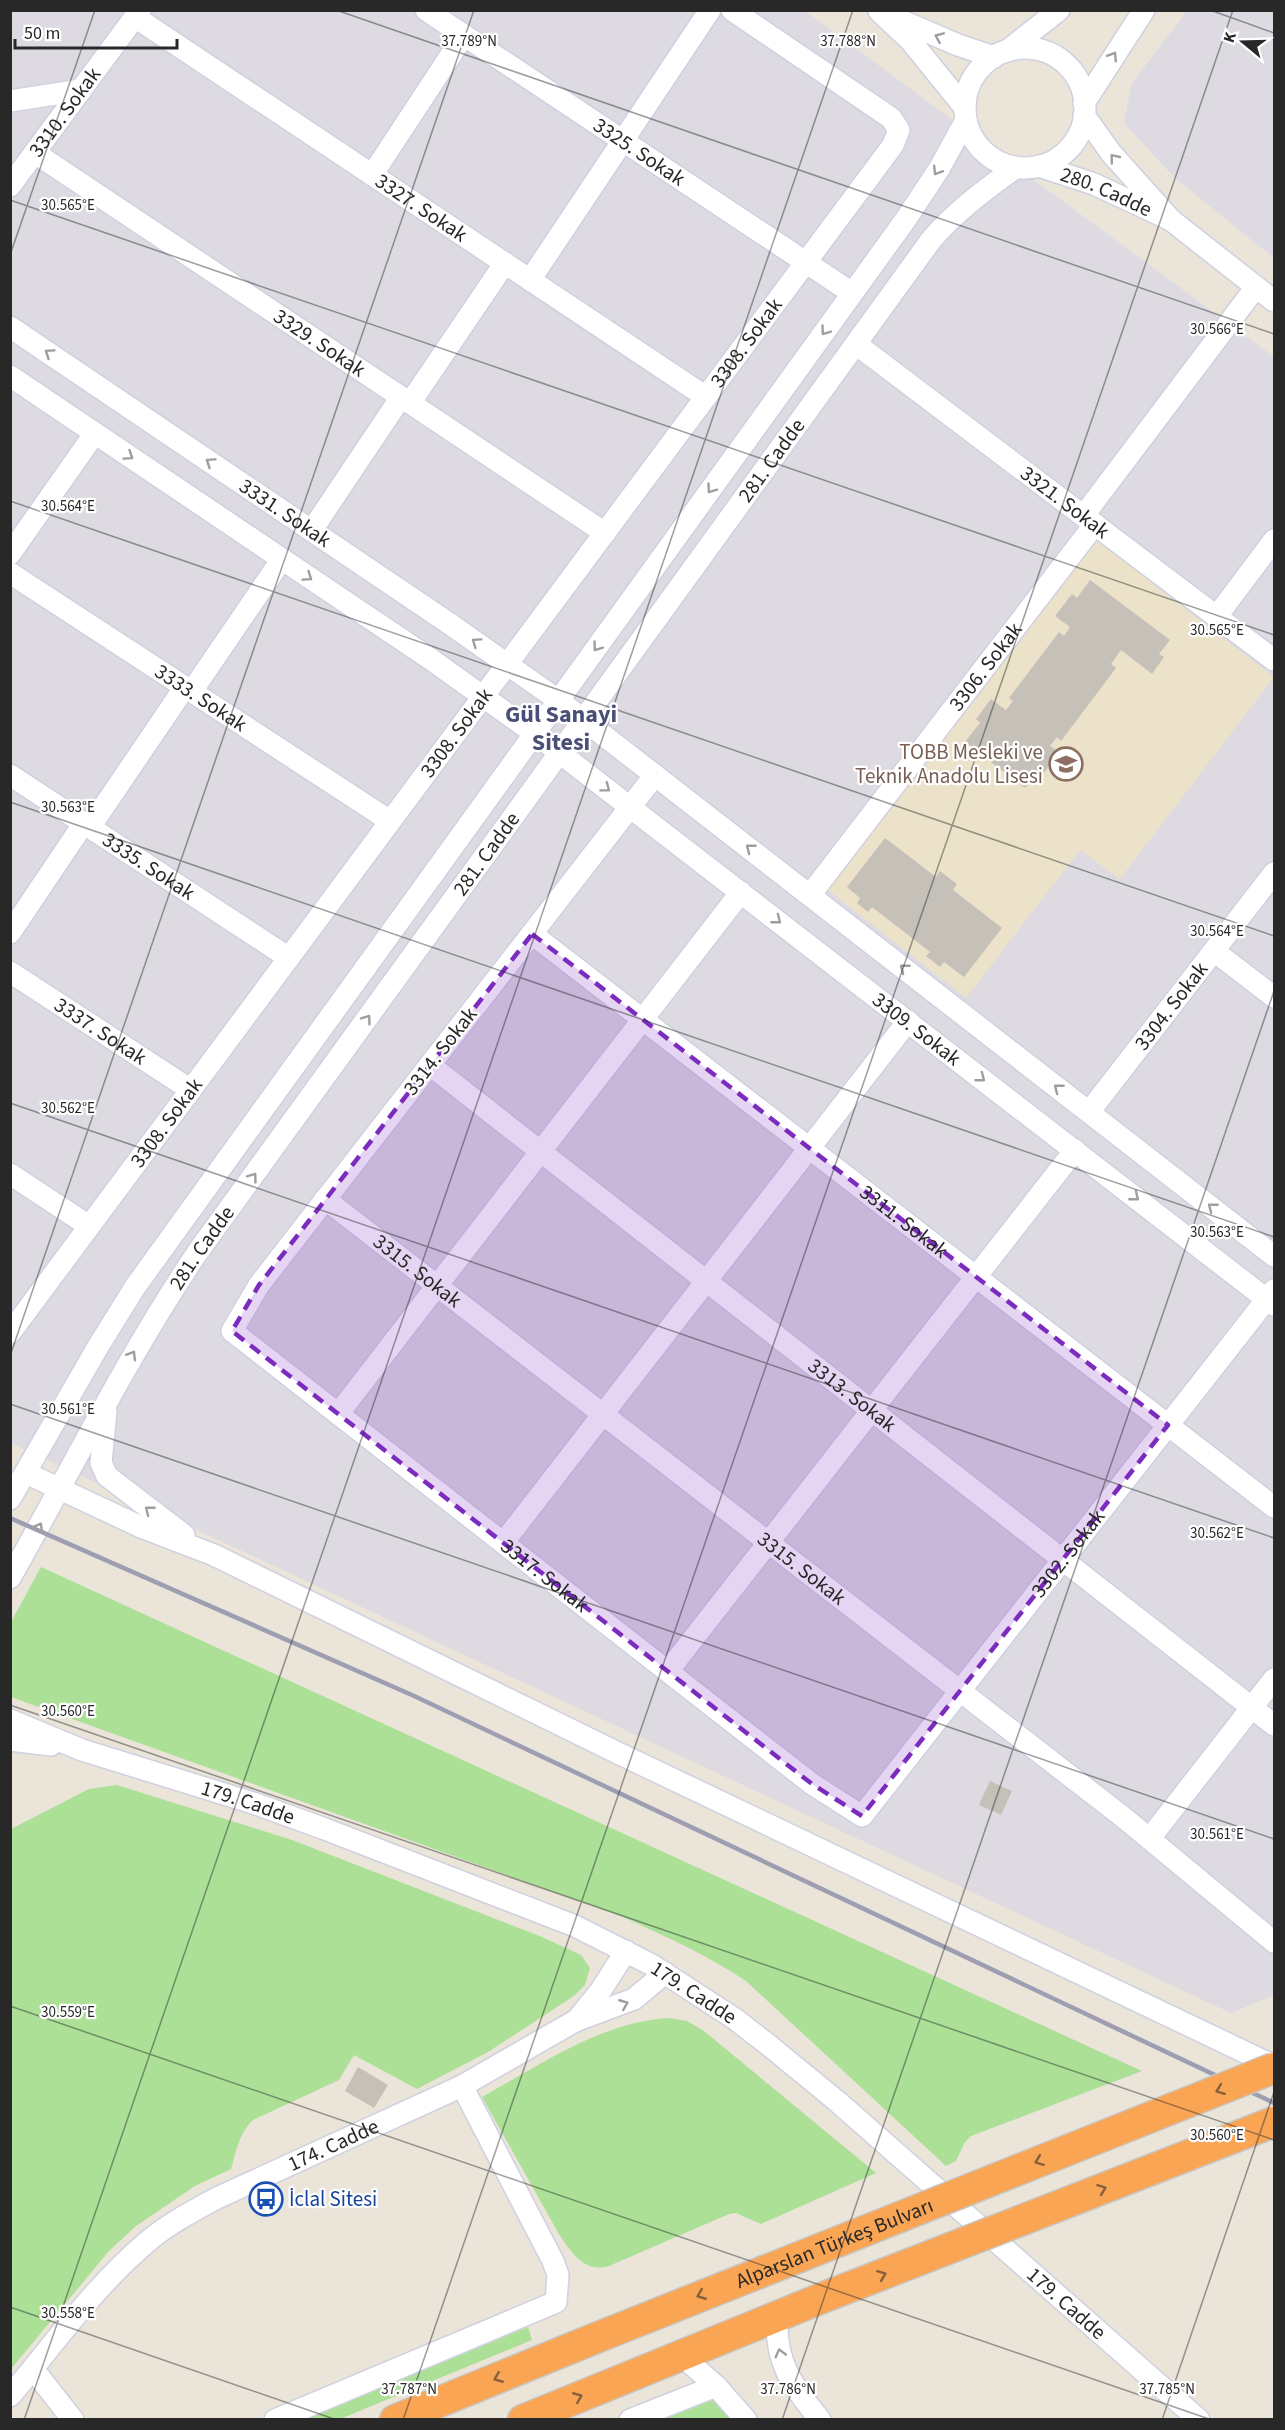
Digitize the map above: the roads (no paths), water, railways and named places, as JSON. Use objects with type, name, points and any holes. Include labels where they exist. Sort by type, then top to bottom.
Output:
[{"type":"highway","name":"Alparslan Türkeş Bulvarı","points":[[395,2420],[1275,2067]]},
{"type":"highway","points":[[523,2420],[827,2296],[1275,2122]]},
{"type":"street","name":"3325. Sokak","points":[[426,10],[852,293]]},
{"type":"street","points":[[530,280],[710,10]]},
{"type":"street","name":"3308. Sokak","points":[[10,1333],[893,145],[899,130],[891,118],[732,10]]},
{"type":"street","points":[[966,114],[966,96],[976,74],[1059,10]]},
{"type":"street","points":[[878,11],[910,40],[966,114],[976,142],[984,152],[993,159],[1016,168],[1039,166],[1061,156],[1070,148],[1079,132],[1084,109],[1144,10]]},
{"type":"street","points":[[878,11],[958,45],[1000,55],[1029,48],[1057,58],[1071,70],[1078,80],[1084,109]]},
{"type":"street","name":"3310. Sokak","points":[[10,186],[137,14]]},
{"type":"street","name":"3327. Sokak","points":[[137,14],[372,175],[706,397]]},
{"type":"street","points":[[372,175],[464,35]]},
{"type":"street","points":[[10,101],[81,90]]},
{"type":"street","name":"280. Cadde","points":[[1084,109],[1111,153],[1171,220],[1275,301]]},
{"type":"street","name":"281. Cadde","points":[[10,1499],[135,1287],[923,194],[966,114]]},
{"type":"street","name":"3329. Sokak","points":[[35,153],[605,533]]},
{"type":"street","name":"280. Cadde","points":[[1039,166],[1094,184],[1171,220]]},
{"type":"street","name":"281. Cadde","points":[[10,1578],[107,1399],[156,1315],[198,1253],[931,240],[949,218],[1016,168]]},
{"type":"street","points":[[312,530],[505,263]]},
{"type":"street","name":"3306. Sokak","points":[[810,895],[1090,520],[1256,287]]},
{"type":"street","name":"3331. Sokak","points":[[10,327],[508,664],[584,720]]},
{"type":"street","name":"3321. Sokak","points":[[856,344],[1275,660]]},
{"type":"street","name":"3331. Sokak","points":[[10,376],[484,696],[560,752]]},
{"type":"street","points":[[10,554],[95,434]]},
{"type":"street","points":[[1217,616],[1275,540]]},
{"type":"street","points":[[10,933],[282,559]]},
{"type":"street","name":"3333. Sokak","points":[[10,573],[390,821]]},
{"type":"street","name":"3309. Sokak","points":[[584,720],[1275,1256]]},
{"type":"street","name":"3309. Sokak","points":[[560,752],[1075,1150],[1272,1298]]},
{"type":"street","name":"3335. Sokak","points":[[10,775],[289,958]]},
{"type":"street","name":"3314. Sokak","points":[[232,1332],[259,1285],[655,775]]},
{"type":"street","name":"3304. Sokak","points":[[1089,1112],[1272,880]]},
{"type":"street","points":[[338,1414],[741,892]]},
{"type":"street","name":"3311. Sokak","points":[[532,934],[1275,1507]]},
{"type":"street","points":[[1214,951],[1275,997]]},
{"type":"street","name":"3337. Sokak","points":[[10,972],[191,1090]]},
{"type":"street","points":[[502,1543],[908,1021]]},
{"type":"street","name":"3313. Sokak","points":[[430,1065],[1275,1725]]},
{"type":"street","points":[[668,1671],[1075,1150]]},
{"type":"street","points":[[10,1174],[89,1226]]},
{"type":"street","name":"3315. Sokak","points":[[325,1199],[1150,1838],[1275,1942]]},
{"type":"street","name":"3302. Sokak","points":[[862,1816],[1168,1425],[1272,1298]]},
{"type":"street","name":"3317. Sokak","points":[[232,1332],[828,1796],[862,1816]]},
{"type":"street","points":[[107,1399],[101,1463],[107,1476],[169,1525],[214,1555]]},
{"type":"street","points":[[26,1473],[141,1527],[214,1555],[620,1754],[1275,2067]]},
{"type":"street","points":[[1150,1838],[1275,1679]]},
{"type":"street","points":[[10,1720],[81,1749]]},
{"type":"street","points":[[10,1740],[81,1749]]},
{"type":"street","name":"179. Cadde","points":[[81,1749],[253,1803],[325,1829],[549,1916],[626,1951],[665,1973],[735,2019],[838,2102],[1199,2420]]},
{"type":"street","points":[[575,2021],[601,1990],[626,1951]]},
{"type":"street","points":[[575,2021],[634,1999],[665,1973]]},
{"type":"street","name":"174. Cadde","points":[[10,2396],[126,2260],[179,2219],[217,2198],[462,2086],[575,2021]]},
{"type":"street","points":[[275,2420],[556,2302],[558,2275],[553,2261],[462,2086]]},
{"type":"street","points":[[777,2316],[776,2337],[787,2375],[820,2420]]},
{"type":"street","points":[[681,2355],[716,2386],[746,2420]]},
{"type":"street","points":[[33,2369],[73,2420]]},
{"type":"street","points":[[630,2420],[716,2386]]},
{"type":"railway","points":[[10,1518],[412,1695],[1274,2103]]},
{"type":"place","name":"TOBB Mesleki ve Teknik Anadolu Lisesi","points":[[1066,764]]},
{"type":"place","name":"İclal Sitesi","points":[[266,2199]]},
{"type":"district","name":"Gül Sanayi Sitesi","points":[[561,728]]}]
